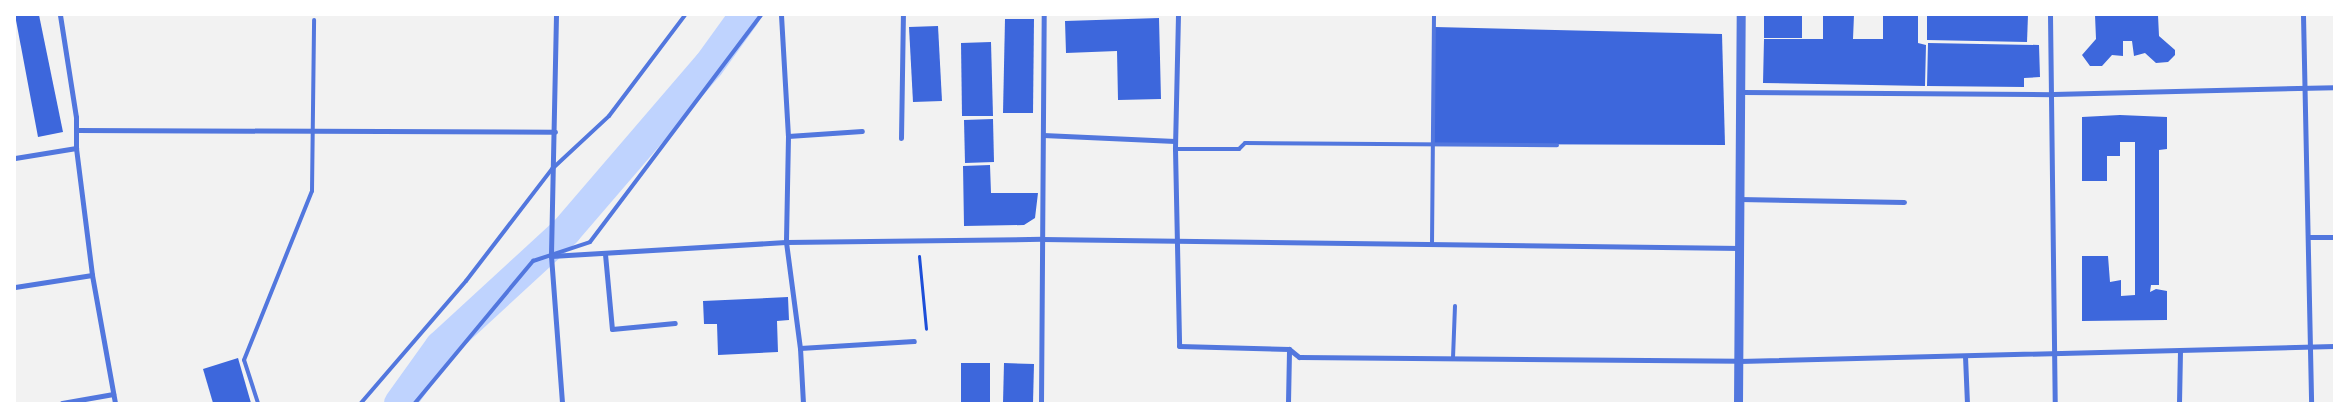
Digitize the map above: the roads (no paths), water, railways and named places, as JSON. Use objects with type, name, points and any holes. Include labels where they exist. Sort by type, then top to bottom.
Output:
[{"type":"street","points":[[60,15],[76,130],[76,148],[92,275],[115,403]]},
{"type":"street","points":[[556,15],[555,132],[552,169],[554,209],[551,256],[562,403]]},
{"type":"street","points":[[781,15],[788,136],[786,242],[800,348],[803,403]]},
{"type":"street","points":[[901,138],[902,15]]},
{"type":"street","points":[[1041,403],[1044,15]]},
{"type":"street","points":[[1178,15],[1175,241],[1179,346],[1289,349],[1299,357],[1739,361],[2334,346]]},
{"type":"street","points":[[1738,403],[1741,248],[1739,200],[1742,92],[1741,15]]},
{"type":"street","points":[[2050,15],[2053,94],[2055,403]]},
{"type":"street","points":[[2303,15],[2311,403]]},
{"type":"street","points":[[1742,92],[2053,94],[2334,87]]},
{"type":"street","points":[[76,130],[555,132]]},
{"type":"street","points":[[788,136],[862,131]]},
{"type":"street","points":[[1043,135],[1175,141]]},
{"type":"street","points":[[15,158],[76,148]]},
{"type":"street","points":[[1739,200],[1904,202]]},
{"type":"street","points":[[2308,237],[2334,237]]},
{"type":"street","points":[[551,256],[786,242],[1042,239],[1741,248]]},
{"type":"street","points":[[605,254],[612,328],[675,322]]},
{"type":"street","points":[[15,287],[92,275]]},
{"type":"street","points":[[800,348],[914,341]]},
{"type":"street","points":[[1288,403],[1289,349]]},
{"type":"street","points":[[2179,403],[2180,351]]},
{"type":"street","points":[[1965,356],[1967,403]]},
{"type":"street","points":[[62,403],[113,394]]},
{"type":"lane","points":[[361,403],[466,282],[552,169],[608,116],[685,15]]},
{"type":"lane","points":[[415,403],[533,261],[590,242],[761,15]]},
{"type":"lane","points":[[1432,244],[1434,15]]},
{"type":"lane","points":[[258,403],[244,360],[312,191],[314,20]]},
{"type":"lane","points":[[1175,149],[1238,149],[1245,142],[1557,145]]},
{"type":"lane","points":[[1453,358],[1455,306]]},
{"type":"waterway","points":[[399,403],[440,346],[565,231],[708,65],[744,15]]}]
